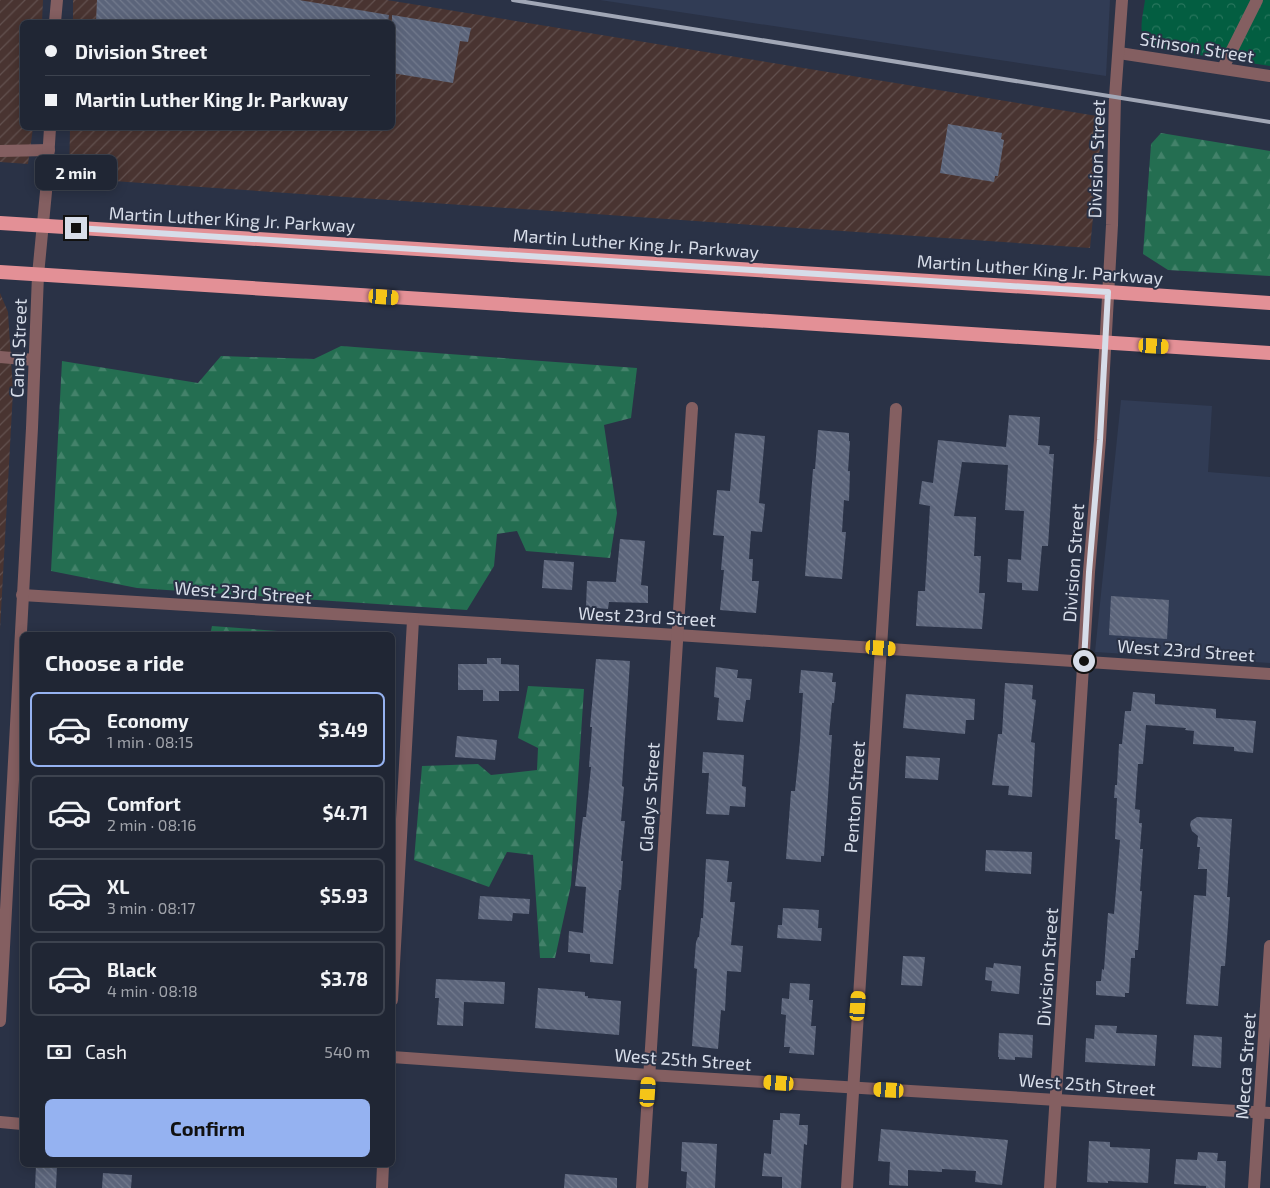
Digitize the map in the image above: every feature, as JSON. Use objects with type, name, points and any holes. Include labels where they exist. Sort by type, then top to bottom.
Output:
[{"type":"highway","name":"Martin Luther King Jr. Parkway","points":[[0,223],[1108,292],[1270,304]]},
{"type":"highway","points":[[0,272],[1270,353]]},
{"type":"street","points":[[55,20],[57,0]]},
{"type":"street","name":"Division Street","points":[[1050,1188],[1090,563],[1100,440],[1112,225],[1115,97],[1122,0]]},
{"type":"street","points":[[1223,68],[1257,0]]},
{"type":"street","name":"Stinson Street","points":[[1119,53],[1270,76]]},
{"type":"street","name":"Canal Street","points":[[20,632],[38,275],[50,130]]},
{"type":"street","points":[[0,151],[49,150]]},
{"type":"street","points":[[0,357],[34,360]]},
{"type":"street","name":"Gladys Street","points":[[642,1188],[692,408]]},
{"type":"street","name":"Penton Street","points":[[847,1188],[896,409]]},
{"type":"street","name":"West 23rd Street","points":[[22,595],[1270,674]]},
{"type":"street","points":[[395,943],[412,620]]},
{"type":"street","name":"Canal Street","points":[[0,1021],[20,634]]},
{"type":"street","name":"Mecca Street","points":[[1254,1188],[1265,1112],[1270,946]]},
{"type":"street","name":"West 25th Street","points":[[395,1057],[853,1088],[1265,1112]]},
{"type":"street","points":[[0,1122],[20,1124]]},
{"type":"street","points":[[382,1188],[383,1167]]},
{"type":"shaded area","points":[[0,0],[43,0],[42,20],[20,20],[20,130],[33,130],[28,164],[0,162]]},
{"type":"shaded area","points":[[73,0],[387,0],[1103,117],[1090,248],[69,178],[70,130],[395,130],[395,20],[73,20]]},
{"type":"shaded area","points":[[600,0],[1110,0],[1106,76]]},
{"type":"shaded area","points":[[0,293],[8,312],[13,391],[0,630]]},
{"type":"shaded area","points":[[1121,400],[1212,406],[1208,472],[1270,477],[1270,663],[1095,652]]},
{"type":"green space","points":[[1145,0],[1270,0],[1270,66],[1153,48],[1147,44],[1142,34]]},
{"type":"green space","points":[[1161,133],[1270,151],[1270,276],[1168,270],[1143,254],[1151,144]]},
{"type":"green space","points":[[341,346],[637,368],[631,418],[604,425],[617,513],[610,558],[526,551],[517,531],[497,534],[494,566],[467,610],[137,588],[51,571],[62,361],[198,383],[221,356],[314,359]]},
{"type":"green space","points":[[212,626],[292,632],[211,632]]},
{"type":"green space","points":[[528,686],[584,689],[571,885],[555,958],[540,958],[533,855],[507,852],[489,887],[414,860],[422,766],[478,764],[491,775],[537,770],[538,748],[518,738]]},
{"type":"building","points":[[97,0],[299,0],[389,15],[388,20],[96,20]]},
{"type":"building","points":[[392,15],[471,28],[468,42],[460,41],[453,83],[395,73],[395,20],[392,20]]},
{"type":"building","points":[[948,124],[1002,133],[1001,139],[1004,140],[998,176],[995,176],[994,182],[940,173]]},
{"type":"building","points":[[1009,415],[1040,417],[1038,445],[1050,446],[1049,454],[1054,454],[1048,546],[1042,546],[1038,591],[1022,590],[1022,583],[1007,582],[1008,559],[1021,560],[1024,511],[1005,510],[1008,465],[962,462],[954,516],[976,517],[974,556],[981,556],[979,593],[985,593],[982,629],[916,626],[918,591],[925,591],[930,506],[919,504],[922,481],[933,483],[938,440],[1006,447]]},
{"type":"building","points":[[818,430],[849,433],[849,501],[844,500],[842,532],[846,532],[842,579],[805,576],[813,469],[815,469]]},
{"type":"building","points":[[735,433],[765,436],[759,503],[765,504],[762,532],[751,531],[749,559],[753,559],[752,581],[759,581],[756,613],[720,610],[724,570],[721,570],[724,536],[713,535],[717,490],[730,491]]},
{"type":"building","points":[[620,539],[645,541],[641,585],[648,586],[648,603],[609,602],[608,609],[586,607],[587,581],[616,582]]},
{"type":"building","points":[[544,560],[574,562],[572,590],[542,588]]},
{"type":"building","points":[[1111,596],[1169,600],[1167,639],[1109,635]]},
{"type":"building","points":[[487,658],[501,658],[501,664],[519,665],[519,691],[499,691],[499,701],[483,701],[483,690],[458,690],[458,664],[487,664]]},
{"type":"building","points":[[596,659],[630,661],[622,786],[624,787],[621,821],[625,821],[621,861],[623,861],[613,964],[590,962],[590,954],[568,952],[569,931],[583,933],[586,887],[575,886],[583,817],[586,817],[591,767],[589,767],[592,727],[590,727]]},
{"type":"building","points":[[716,667],[738,670],[737,678],[752,679],[750,700],[746,700],[743,722],[717,720],[719,698],[714,697]]},
{"type":"building","points":[[801,670],[833,673],[832,682],[836,682],[829,735],[832,735],[824,856],[821,856],[821,862],[786,859],[791,791],[795,791],[800,741],[803,693],[799,693]]},
{"type":"building","points":[[1005,683],[1033,685],[1032,699],[1036,700],[1031,742],[1035,743],[1032,797],[1008,795],[1009,786],[992,785],[998,734],[1002,734]]},
{"type":"building","points":[[1133,692],[1155,694],[1155,704],[1216,709],[1216,718],[1256,721],[1253,753],[1234,751],[1234,747],[1193,744],[1194,731],[1185,730],[1186,728],[1146,725],[1143,764],[1138,764],[1135,809],[1140,810],[1139,823],[1142,823],[1140,849],[1143,849],[1138,950],[1135,950],[1135,958],[1131,958],[1129,993],[1125,993],[1125,997],[1096,995],[1096,981],[1101,981],[1102,969],[1104,970],[1108,913],[1114,914],[1120,840],[1115,839],[1117,798],[1114,798],[1115,785],[1117,785],[1119,744],[1122,744],[1125,711],[1131,711]]},
{"type":"building","points":[[906,694],[975,699],[974,720],[966,720],[965,734],[903,728]]},
{"type":"building","points":[[457,736],[497,740],[495,760],[455,757]]},
{"type":"building","points":[[703,752],[744,755],[742,786],[746,787],[745,807],[730,806],[729,815],[706,814],[709,773],[702,773]]},
{"type":"building","points":[[906,756],[940,758],[938,780],[905,778]]},
{"type":"building","points":[[1197,817],[1232,819],[1227,897],[1230,897],[1225,966],[1221,966],[1218,1006],[1186,1004],[1194,895],[1206,896],[1207,869],[1198,869],[1200,847],[1197,847],[1198,836],[1192,831],[1190,825],[1191,821]]},
{"type":"building","points":[[986,850],[1032,852],[1031,874],[985,871]]},
{"type":"building","points":[[706,859],[729,861],[727,882],[732,882],[730,902],[735,902],[731,945],[743,946],[741,972],[727,971],[725,1011],[721,1010],[718,1049],[692,1046],[697,969],[694,968],[696,942],[699,937],[701,918],[703,918]]},
{"type":"building","points":[[480,896],[530,899],[529,914],[513,913],[512,921],[478,919]]},
{"type":"building","points":[[783,908],[819,910],[818,928],[822,928],[821,941],[777,938],[778,925],[782,925]]},
{"type":"building","points":[[903,956],[925,957],[922,986],[901,985]]},
{"type":"building","points":[[994,963],[1021,966],[1019,994],[991,991],[992,981],[985,980],[986,967],[993,968]]},
{"type":"building","points":[[436,979],[505,982],[504,1004],[464,1002],[463,1026],[437,1025],[439,998],[435,998]]},
{"type":"building","points":[[790,983],[810,984],[809,1000],[813,1000],[811,1026],[816,1026],[814,1055],[789,1053],[790,1047],[784,1047],[786,1015],[781,1014],[782,998],[789,999]]},
{"type":"building","points":[[538,988],[585,992],[585,996],[588,996],[588,998],[621,1001],[619,1035],[535,1028]]},
{"type":"building","points":[[1095,1025],[1117,1026],[1116,1033],[1157,1035],[1155,1066],[1085,1062],[1086,1038],[1094,1039]]},
{"type":"building","points":[[999,1033],[1033,1035],[1032,1058],[1015,1057],[1015,1060],[999,1059]]},
{"type":"building","points":[[1194,1035],[1222,1037],[1221,1068],[1192,1066]]},
{"type":"building","points":[[780,1113],[800,1114],[799,1125],[808,1125],[807,1145],[804,1144],[801,1188],[782,1188],[782,1177],[762,1176],[764,1153],[771,1154],[773,1120],[780,1120]]},
{"type":"building","points":[[881,1129],[1008,1140],[1002,1185],[975,1182],[976,1171],[942,1169],[942,1172],[908,1170],[908,1186],[889,1185],[890,1162],[878,1161]]},
{"type":"building","points":[[1089,1141],[1110,1142],[1110,1147],[1150,1149],[1148,1183],[1087,1182]]},
{"type":"building","points":[[682,1142],[717,1144],[715,1188],[686,1188],[687,1172],[681,1171]]},
{"type":"building","points":[[1198,1152],[1218,1153],[1217,1161],[1226,1161],[1225,1188],[1174,1184],[1176,1159],[1197,1160]]},
{"type":"building","points":[[36,1167],[57,1167],[56,1188],[35,1188]]},
{"type":"building","points":[[103,1173],[132,1175],[131,1188],[102,1188]]},
{"type":"building","points":[[565,1174],[617,1178],[617,1188],[564,1188]]},
{"type":"railway","points":[[513,0],[1270,122]]},
{"type":"route","points":[[76,228],[1108,292],[1100,440],[1084,661]]}]
